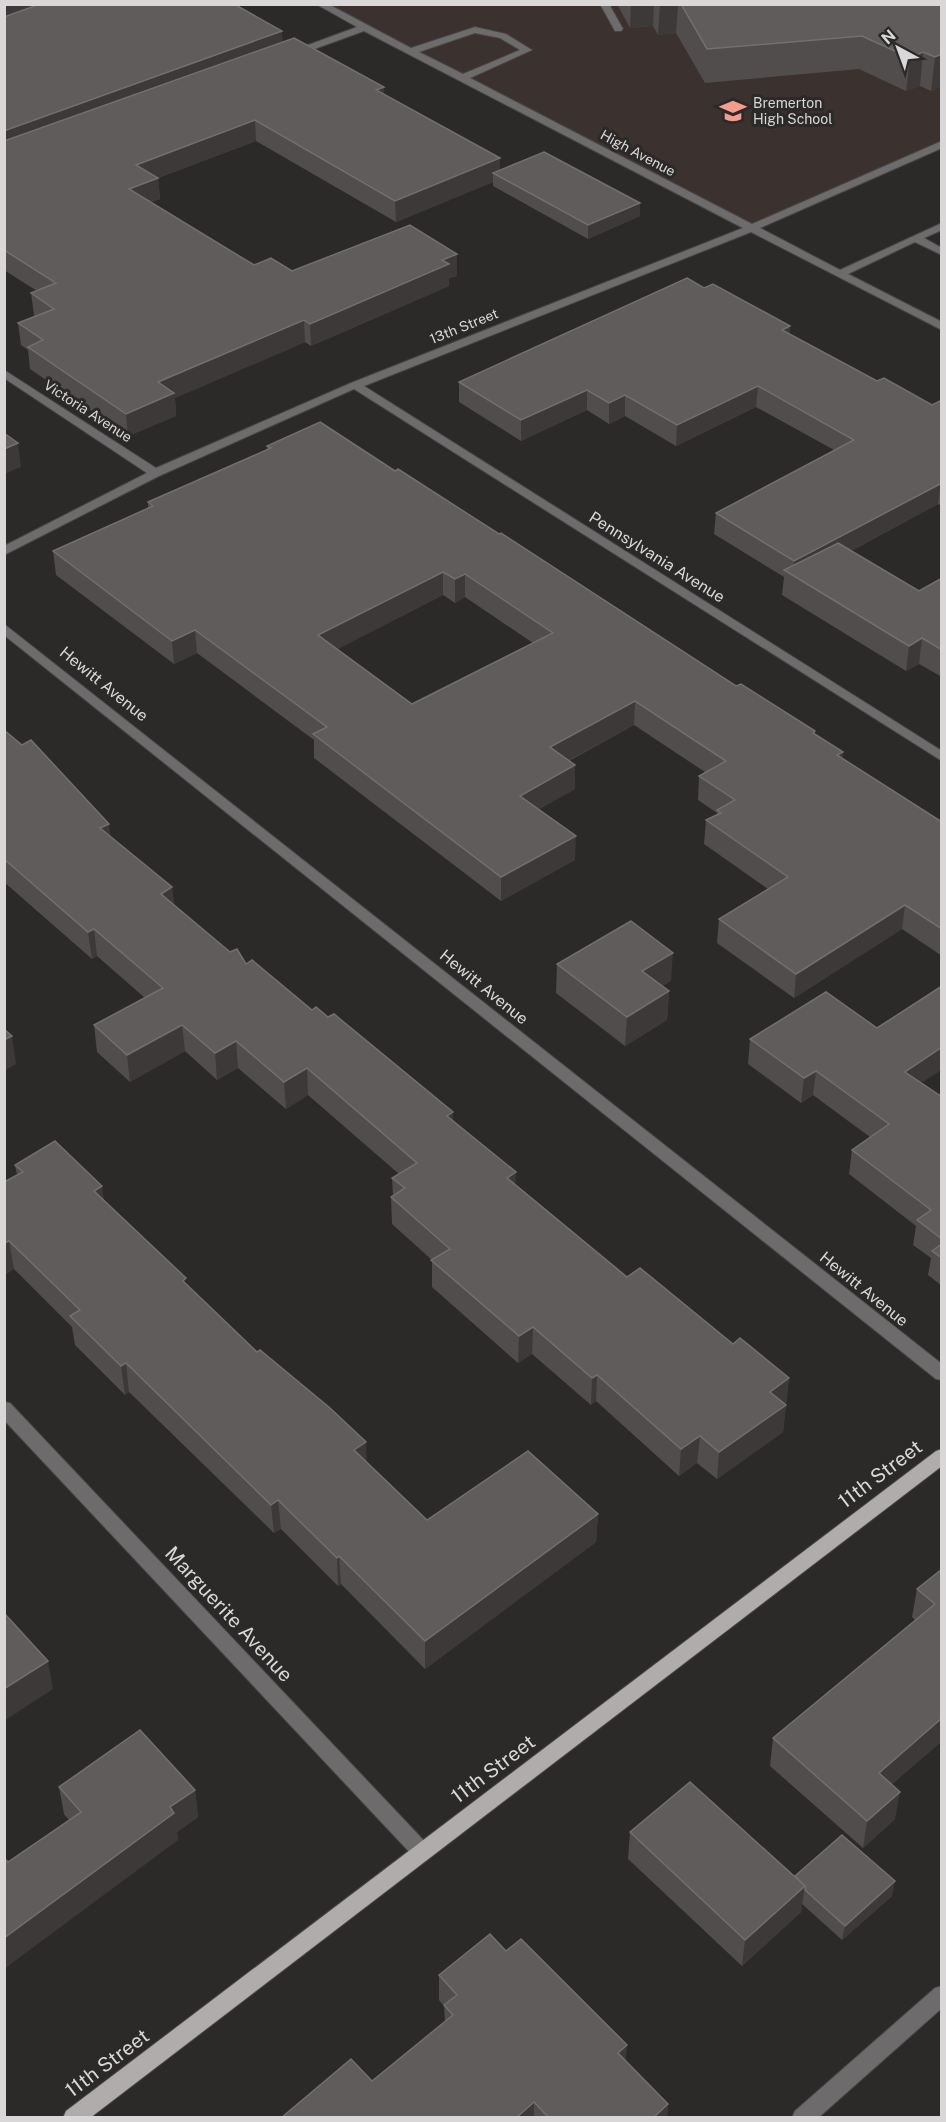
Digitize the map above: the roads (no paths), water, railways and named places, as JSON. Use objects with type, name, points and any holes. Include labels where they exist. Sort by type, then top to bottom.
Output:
[{"type":"main road","name":"11th Street","points":[[73,2118],[942,1456]]},
{"type":"street","name":"High Avenue","points":[[320,4],[749,229],[942,327]]},
{"type":"street","points":[[604,4],[618,29]]},
{"type":"street","points":[[281,58],[365,27]]},
{"type":"street","points":[[411,51],[475,30],[503,36],[527,50],[463,78]]},
{"type":"street","name":"13th Street","points":[[4,551],[155,473],[355,385],[749,229],[942,144]]},
{"type":"street","points":[[838,274],[942,226]]},
{"type":"street","points":[[915,238],[942,252]]},
{"type":"street","name":"Victoria Avenue","points":[[4,374],[155,473]]},
{"type":"street","name":"Pennsylvania Avenue","points":[[355,385],[942,757]]},
{"type":"street","name":"Hewitt Avenue","points":[[4,628],[942,1374]]},
{"type":"street","name":"Marguerite Avenue","points":[[4,1408],[422,1852]]},
{"type":"street","points":[[802,2118],[942,1995]]},
{"type":"place","name":"Bremerton High School","points":[[733,111]]}]
